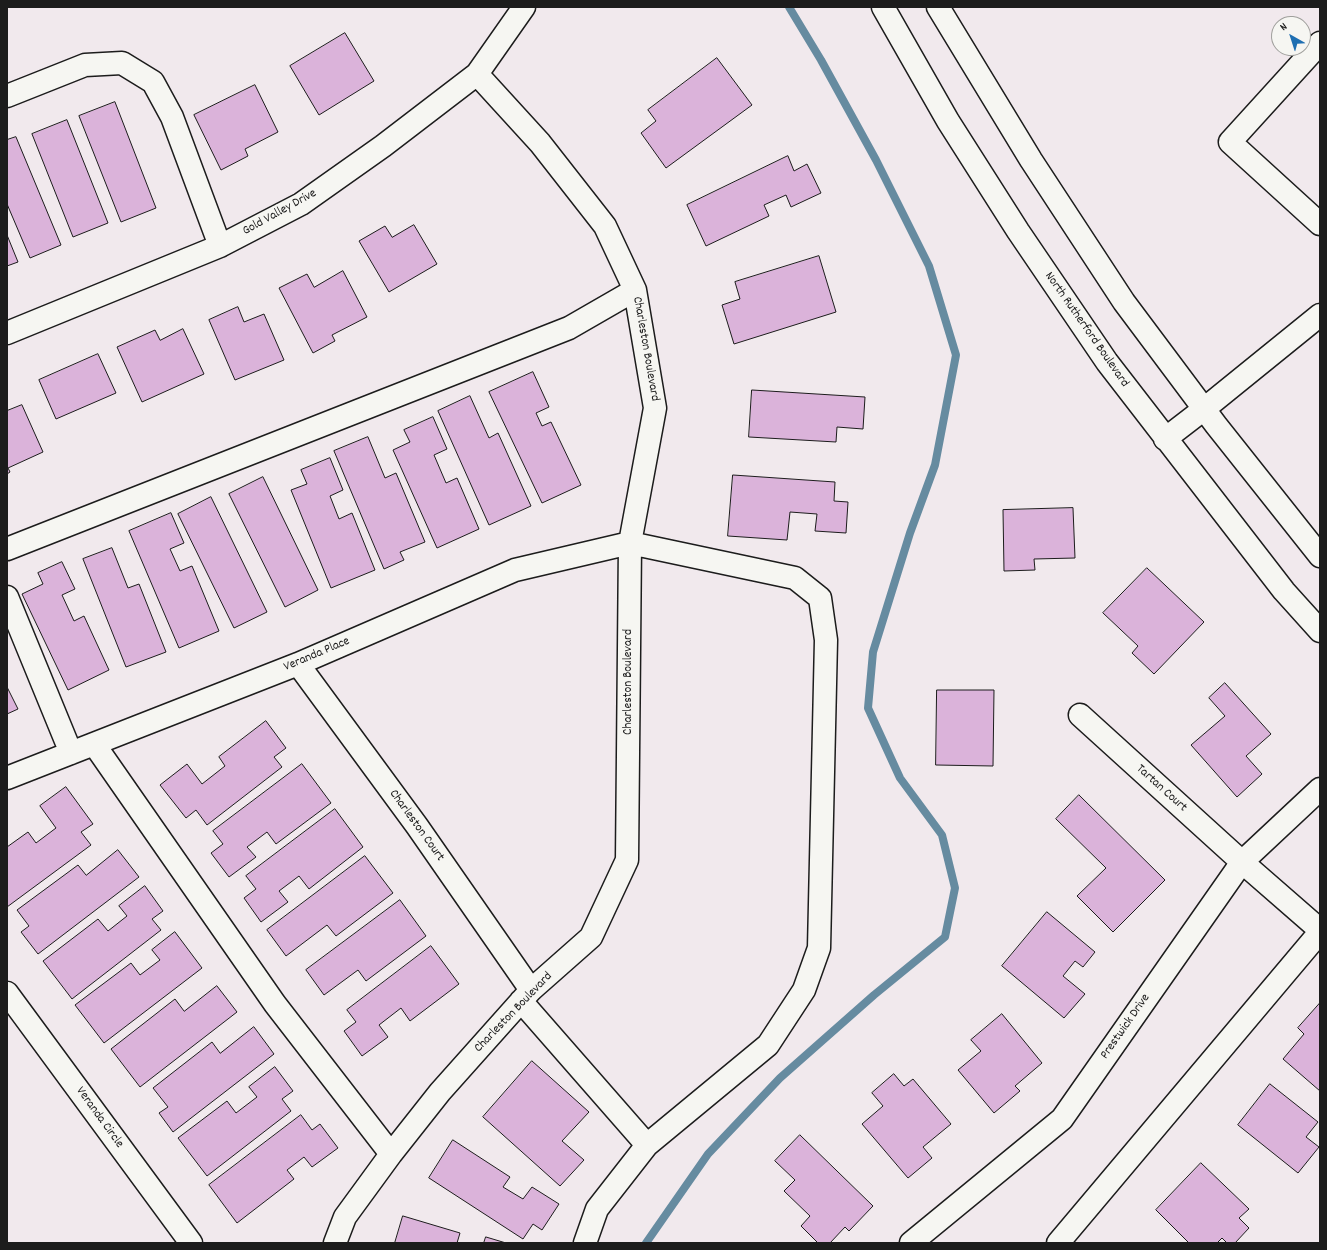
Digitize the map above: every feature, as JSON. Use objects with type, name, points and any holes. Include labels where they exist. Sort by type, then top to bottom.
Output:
[{"type":"street","name":"Gold Valley Drive","points":[[7,333],[220,246],[301,204],[383,146],[477,74],[524,7]]},
{"type":"street","name":"North Rutherford Boulevard","points":[[883,7],[948,121],[1018,231],[1107,362],[1284,591],[1320,631]]},
{"type":"street","points":[[938,7],[1030,160],[1124,302],[1204,409],[1320,556]]},
{"type":"street","points":[[1320,43],[1230,142],[1320,224]]},
{"type":"street","points":[[7,96],[85,65],[122,63],[153,82],[172,117],[220,246]]},
{"type":"street","name":"Charleston Boulevard","points":[[335,1243],[345,1217],[391,1154],[440,1092],[526,996],[591,937],[627,860],[630,543],[655,408],[635,290],[604,226],[540,143],[477,74]]},
{"type":"street","points":[[7,549],[569,328],[635,290]]},
{"type":"street","points":[[1166,439],[1320,315]]},
{"type":"street","points":[[585,1243],[597,1209],[647,1145],[768,1045],[804,990],[819,948],[826,640],[820,598],[795,578],[630,543]]},
{"type":"street","name":"Veranda Place","points":[[7,778],[298,664],[515,570],[630,543]]},
{"type":"street","points":[[7,597],[71,753]]},
{"type":"street","name":"Charleston Court","points":[[298,664],[417,826],[526,996],[647,1145]]},
{"type":"street","name":"Tartan Court","points":[[1080,715],[1320,931]]},
{"type":"street","points":[[94,744],[275,1004],[391,1154]]},
{"type":"street","name":"Prestwick Drive","points":[[911,1243],[1062,1119],[1242,862],[1320,789]]},
{"type":"street","points":[[1058,1243],[1320,931]]},
{"type":"street","name":"Veranda Circle","points":[[7,993],[191,1243]]},
{"type":"building","points":[[345,33],[374,81],[319,115],[290,66]]},
{"type":"building","points":[[717,58],[752,105],[666,168],[641,133],[656,121],[648,110]]},
{"type":"building","points":[[255,85],[278,132],[245,149],[248,156],[221,170],[194,115]]},
{"type":"building","points":[[115,102],[156,208],[121,222],[79,116]]},
{"type":"building","points":[[67,120],[108,223],[73,237],[32,134]]},
{"type":"building","points":[[16,137],[61,245],[30,258],[7,204],[7,140]]},
{"type":"building","points":[[788,156],[794,171],[807,164],[821,193],[791,207],[786,195],[764,205],[769,216],[706,246],[687,205]]},
{"type":"building","points":[[414,225],[437,264],[389,292],[359,241],[385,226],[392,237]]},
{"type":"building","points":[[7,235],[18,262],[7,266]]},
{"type":"building","points":[[819,256],[836,312],[734,344],[722,305],[740,299],[735,282]]},
{"type":"building","points":[[343,271],[367,317],[332,335],[335,341],[313,353],[279,288],[307,274],[314,287]]},
{"type":"building","points":[[238,307],[244,322],[264,314],[284,360],[235,380],[209,320]]},
{"type":"building","points":[[183,329],[204,374],[142,402],[117,347],[155,330],[160,340]]},
{"type":"building","points":[[98,354],[116,393],[56,419],[39,380]]},
{"type":"building","points":[[533,372],[549,407],[536,413],[542,426],[551,422],[581,485],[542,503],[489,392]]},
{"type":"building","points":[[752,390],[865,397],[863,429],[837,427],[836,442],[749,437]]},
{"type":"building","points":[[470,396],[489,438],[498,433],[531,506],[489,525],[438,411]]},
{"type":"building","points":[[22,405],[43,452],[8,468],[10,472],[7,474],[7,411]]},
{"type":"building","points":[[433,417],[447,449],[434,455],[446,483],[457,478],[479,529],[437,548],[393,450],[410,442],[404,430]]},
{"type":"building","points":[[368,437],[385,478],[396,473],[425,542],[400,552],[404,560],[384,569],[334,451]]},
{"type":"building","points":[[330,458],[343,490],[330,496],[339,519],[352,513],[375,570],[331,588],[291,490],[307,484],[301,470]]},
{"type":"building","points":[[733,475],[835,482],[834,501],[848,502],[846,533],[815,531],[817,514],[790,512],[787,540],[728,536]]},
{"type":"building","points":[[263,477],[318,590],[285,607],[229,494]]},
{"type":"building","points":[[211,497],[267,612],[234,628],[178,514]]},
{"type":"building","points":[[1073,508],[1075,558],[1034,559],[1035,570],[1004,571],[1003,510]]},
{"type":"building","points":[[171,513],[184,543],[170,549],[180,571],[192,566],[219,631],[179,648],[129,531]]},
{"type":"building","points":[[112,548],[128,588],[139,584],[166,652],[126,667],[83,559]]},
{"type":"building","points":[[62,562],[75,589],[62,595],[74,621],[84,616],[109,670],[68,690],[22,594],[43,584],[38,573]]},
{"type":"building","points":[[1147,568],[1204,622],[1154,674],[1132,653],[1138,646],[1103,613]]},
{"type":"building","points":[[1225,683],[1271,734],[1246,756],[1262,774],[1237,797],[1191,745],[1225,716],[1209,698]]},
{"type":"building","points":[[7,687],[18,709],[7,714]]},
{"type":"building","points":[[937,690],[994,690],[993,766],[936,765]]},
{"type":"building","points":[[266,721],[286,748],[274,757],[282,767],[207,825],[196,810],[186,818],[160,785],[187,764],[202,784],[225,766],[219,757]]},
{"type":"building","points":[[302,764],[331,803],[276,844],[267,832],[247,847],[256,857],[229,877],[211,853],[223,844],[213,831]]},
{"type":"building","points":[[66,787],[93,824],[81,832],[91,845],[7,907],[7,847],[28,832],[36,843],[56,828],[40,806]]},
{"type":"building","points":[[1079,795],[1165,880],[1113,932],[1077,896],[1106,868],[1056,819]]},
{"type":"building","points":[[335,809],[363,847],[309,889],[299,876],[279,891],[288,902],[261,922],[244,898],[256,889],[246,876]]},
{"type":"building","points":[[118,850],[139,877],[38,954],[21,932],[29,926],[17,910],[78,865],[86,875]]},
{"type":"building","points":[[365,856],[393,893],[336,936],[327,925],[286,956],[267,930]]},
{"type":"building","points":[[145,886],[163,911],[152,919],[161,930],[72,999],[43,961],[98,919],[108,931],[127,916],[119,906]]},
{"type":"building","points":[[400,900],[426,936],[366,981],[358,970],[324,995],[306,970]]},
{"type":"building","points":[[1047,912],[1095,952],[1083,967],[1075,961],[1063,976],[1085,994],[1064,1018],[1002,966]]},
{"type":"building","points":[[175,932],[202,968],[104,1043],[75,1005],[131,963],[140,975],[160,960],[152,950]]},
{"type":"building","points":[[431,946],[459,984],[410,1021],[401,1008],[379,1025],[388,1037],[362,1056],[344,1031],[356,1022],[347,1010]]},
{"type":"building","points":[[217,986],[237,1012],[140,1087],[111,1049],[175,999],[184,1011]]},
{"type":"building","points":[[1320,1003],[1320,1091],[1283,1059],[1304,1034],[1298,1028]]},
{"type":"building","points":[[1002,1014],[1042,1063],[1015,1086],[1020,1091],[994,1113],[958,1070],[981,1051],[971,1040]]},
{"type":"building","points":[[254,1027],[274,1054],[173,1132],[159,1113],[168,1107],[153,1088],[212,1042],[220,1053]]},
{"type":"building","points":[[532,1061],[589,1112],[562,1141],[584,1160],[560,1186],[483,1117]]},
{"type":"building","points":[[275,1067],[293,1091],[282,1099],[291,1111],[207,1176],[178,1138],[227,1101],[236,1113],[257,1097],[249,1087]]},
{"type":"building","points":[[894,1074],[904,1086],[913,1079],[951,1124],[923,1147],[932,1158],[908,1178],[862,1124],[883,1106],[872,1093]]},
{"type":"building","points":[[1270,1084],[1318,1122],[1306,1137],[1319,1147],[1298,1173],[1238,1125]]},
{"type":"building","points":[[301,1115],[312,1130],[320,1124],[338,1148],[312,1167],[304,1157],[287,1170],[294,1179],[237,1223],[209,1185]]},
{"type":"building","points":[[800,1135],[873,1206],[849,1231],[845,1227],[830,1243],[818,1243],[801,1226],[810,1216],[784,1191],[795,1180],[775,1161]]},
{"type":"building","points":[[453,1140],[510,1177],[503,1187],[523,1199],[532,1187],[559,1204],[542,1230],[533,1224],[523,1239],[429,1178]]},
{"type":"building","points":[[1201,1163],[1249,1209],[1239,1218],[1249,1228],[1235,1243],[1227,1243],[1222,1238],[1217,1243],[1189,1243],[1156,1210]]},
{"type":"building","points":[[403,1216],[460,1233],[457,1243],[395,1243]]},
{"type":"building","points":[[486,1237],[506,1243],[484,1243]]},
{"type":"waterway","points":[[646,1243],[708,1154],[780,1078],[874,995],[945,937],[955,888],[942,835],[900,778],[868,708],[873,652],[910,533],[935,465],[956,355],[929,266],[876,160],[821,60],[789,7]]}]
